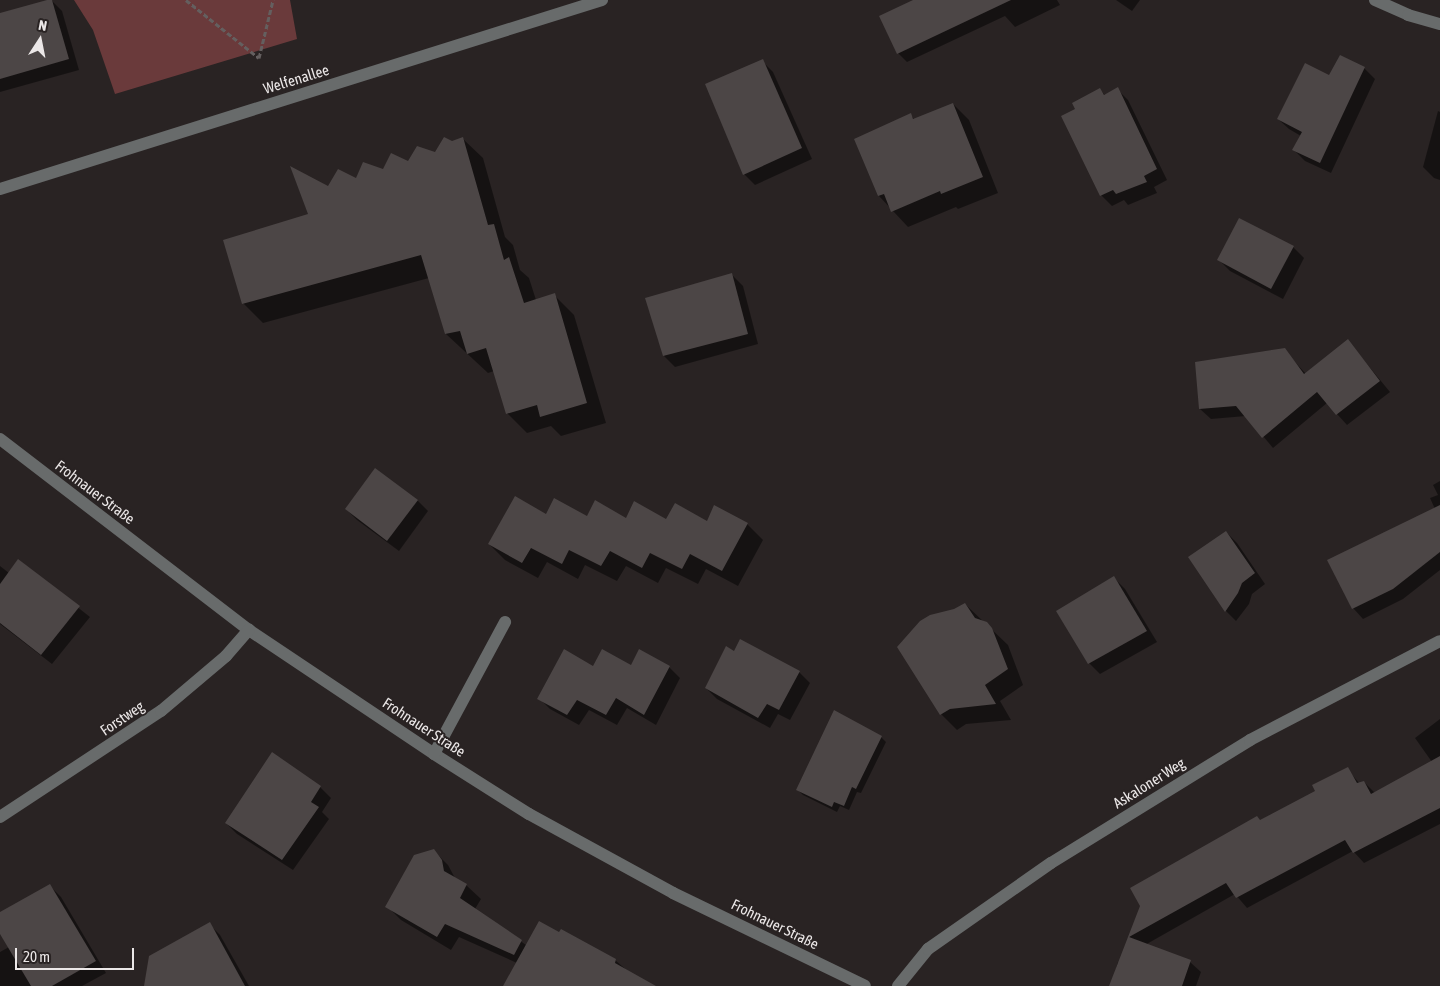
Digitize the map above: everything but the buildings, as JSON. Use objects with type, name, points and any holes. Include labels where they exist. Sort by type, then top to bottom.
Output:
[{"type":"street","name":"Welfenallee","points":[[0,189],[602,0]]},
{"type":"street","points":[[1375,0],[1408,15],[1440,24]]},
{"type":"street","name":"Frohnauer Straße","points":[[0,439],[249,630],[434,754],[529,814],[673,893],[865,986]]},
{"type":"street","points":[[434,754],[505,622]]},
{"type":"street","name":"Forstweg","points":[[0,817],[161,711],[226,656],[249,630]]},
{"type":"street","name":"Askaloner Weg","points":[[898,986],[928,949],[1059,858],[1250,740],[1440,641]]},
{"type":"path","points":[[186,0],[259,58],[272,0]]},
{"type":"shaded area","points":[[74,0],[290,0],[297,39],[115,94],[93,30]]}]
